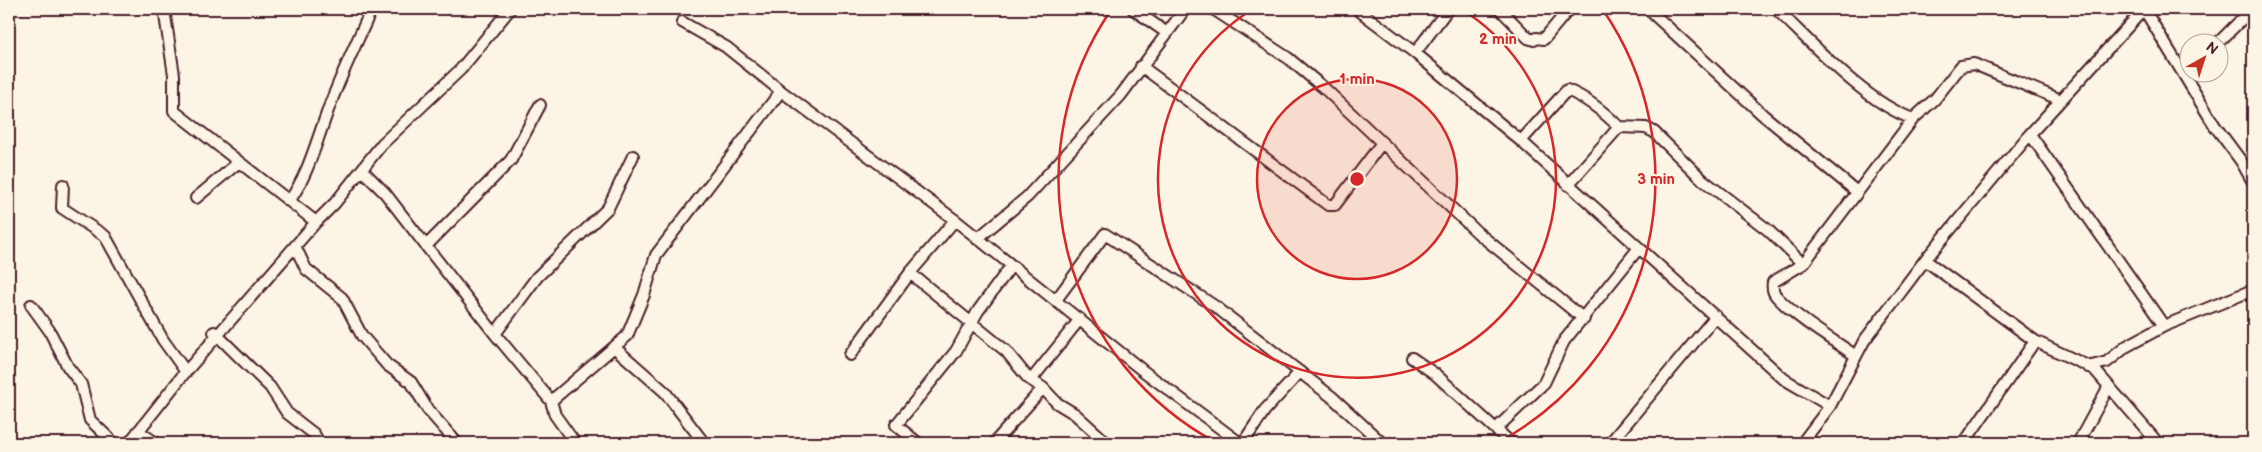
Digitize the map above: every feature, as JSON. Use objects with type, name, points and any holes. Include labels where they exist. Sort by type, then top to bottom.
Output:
[{"type":"street","points":[[164,9],[174,75],[174,112],[316,222]]},
{"type":"street","points":[[129,443],[216,333],[335,203],[382,144],[461,69],[510,9]]},
{"type":"street","points":[[1134,9],[1167,33]]},
{"type":"street","points":[[977,239],[1026,198],[1121,95],[1185,9]]},
{"type":"street","points":[[1213,9],[1288,58],[1324,88],[1381,144],[1499,252],[1584,319]]},
{"type":"street","points":[[1357,9],[1415,53],[1520,141],[1784,379],[1830,406]]},
{"type":"street","points":[[1415,53],[1448,9]]},
{"type":"street","points":[[1500,9],[1528,38],[1534,40],[1544,39],[1569,9]]},
{"type":"street","points":[[1648,9],[1763,115],[1857,192]]},
{"type":"street","points":[[1776,9],[1872,98],[1913,119]]},
{"type":"street","points":[[1802,443],[1830,406],[1864,341],[1925,260],[2030,134],[2144,9],[2180,63]]},
{"type":"street","points":[[2228,32],[2252,9]]},
{"type":"street","points":[[290,200],[300,186],[315,153],[326,116],[371,10]]},
{"type":"street","points":[[682,22],[726,48],[955,220],[1142,370],[1242,443],[1265,410],[1300,372]]},
{"type":"street","points":[[1856,356],[1812,326],[1776,296],[1772,288],[1773,282],[1803,264],[1913,119],[1935,100],[1961,66],[1974,64],[2061,100]]},
{"type":"street","points":[[1142,66],[1328,205],[1335,205],[1381,144]]},
{"type":"street","points":[[2191,82],[2214,126],[2241,161],[2253,182]]},
{"type":"street","points":[[1520,141],[1567,90],[1607,115],[1619,127],[1646,128],[1654,132],[1704,180],[1768,230],[1803,264]]},
{"type":"street","points":[[551,401],[628,336],[644,296],[656,255],[781,91]]},
{"type":"street","points":[[426,246],[511,160],[540,105]]},
{"type":"street","points":[[1568,184],[1619,127]]},
{"type":"street","points":[[2030,134],[2164,326]]},
{"type":"street","points":[[494,334],[537,277],[608,208],[633,156]]},
{"type":"street","points":[[196,198],[239,162]]},
{"type":"street","points":[[362,170],[385,193],[494,334],[551,401],[555,416],[575,443]]},
{"type":"street","points":[[63,185],[62,208],[105,236],[163,340],[186,372]]},
{"type":"street","points":[[850,355],[910,272],[955,220]]},
{"type":"street","points":[[1056,300],[1105,234],[1216,307],[1332,397],[1382,443]]},
{"type":"street","points":[[295,246],[306,269],[342,298],[362,336],[388,365],[411,382],[428,410],[457,443]]},
{"type":"street","points":[[1497,431],[1499,426],[1544,383],[1564,341],[1584,319],[1638,249]]},
{"type":"street","points":[[1925,260],[2035,341],[2094,370],[2158,443]]},
{"type":"street","points":[[918,443],[896,425],[956,351],[978,311],[1011,266]]},
{"type":"street","points":[[910,272],[972,325],[1006,351],[1028,378],[1044,388],[1057,403],[1075,414],[1107,443]]},
{"type":"street","points":[[2088,367],[2107,362],[2127,346],[2164,326],[2253,290]]},
{"type":"street","points":[[31,305],[49,330],[68,367],[81,384],[90,420],[114,443]]},
{"type":"street","points":[[1610,443],[1716,316]]},
{"type":"street","points":[[1032,379],[1080,319]]},
{"type":"street","points":[[216,333],[270,387],[287,413],[314,434],[319,443]]},
{"type":"street","points":[[1964,443],[2035,341]]},
{"type":"street","points":[[614,347],[665,392],[704,443]]},
{"type":"street","points":[[1412,358],[1435,374],[1511,443]]},
{"type":"street","points":[[2078,443],[2109,386]]},
{"type":"street","points":[[994,443],[1044,388]]},
{"type":"street","points":[[138,431],[156,443]]}]
